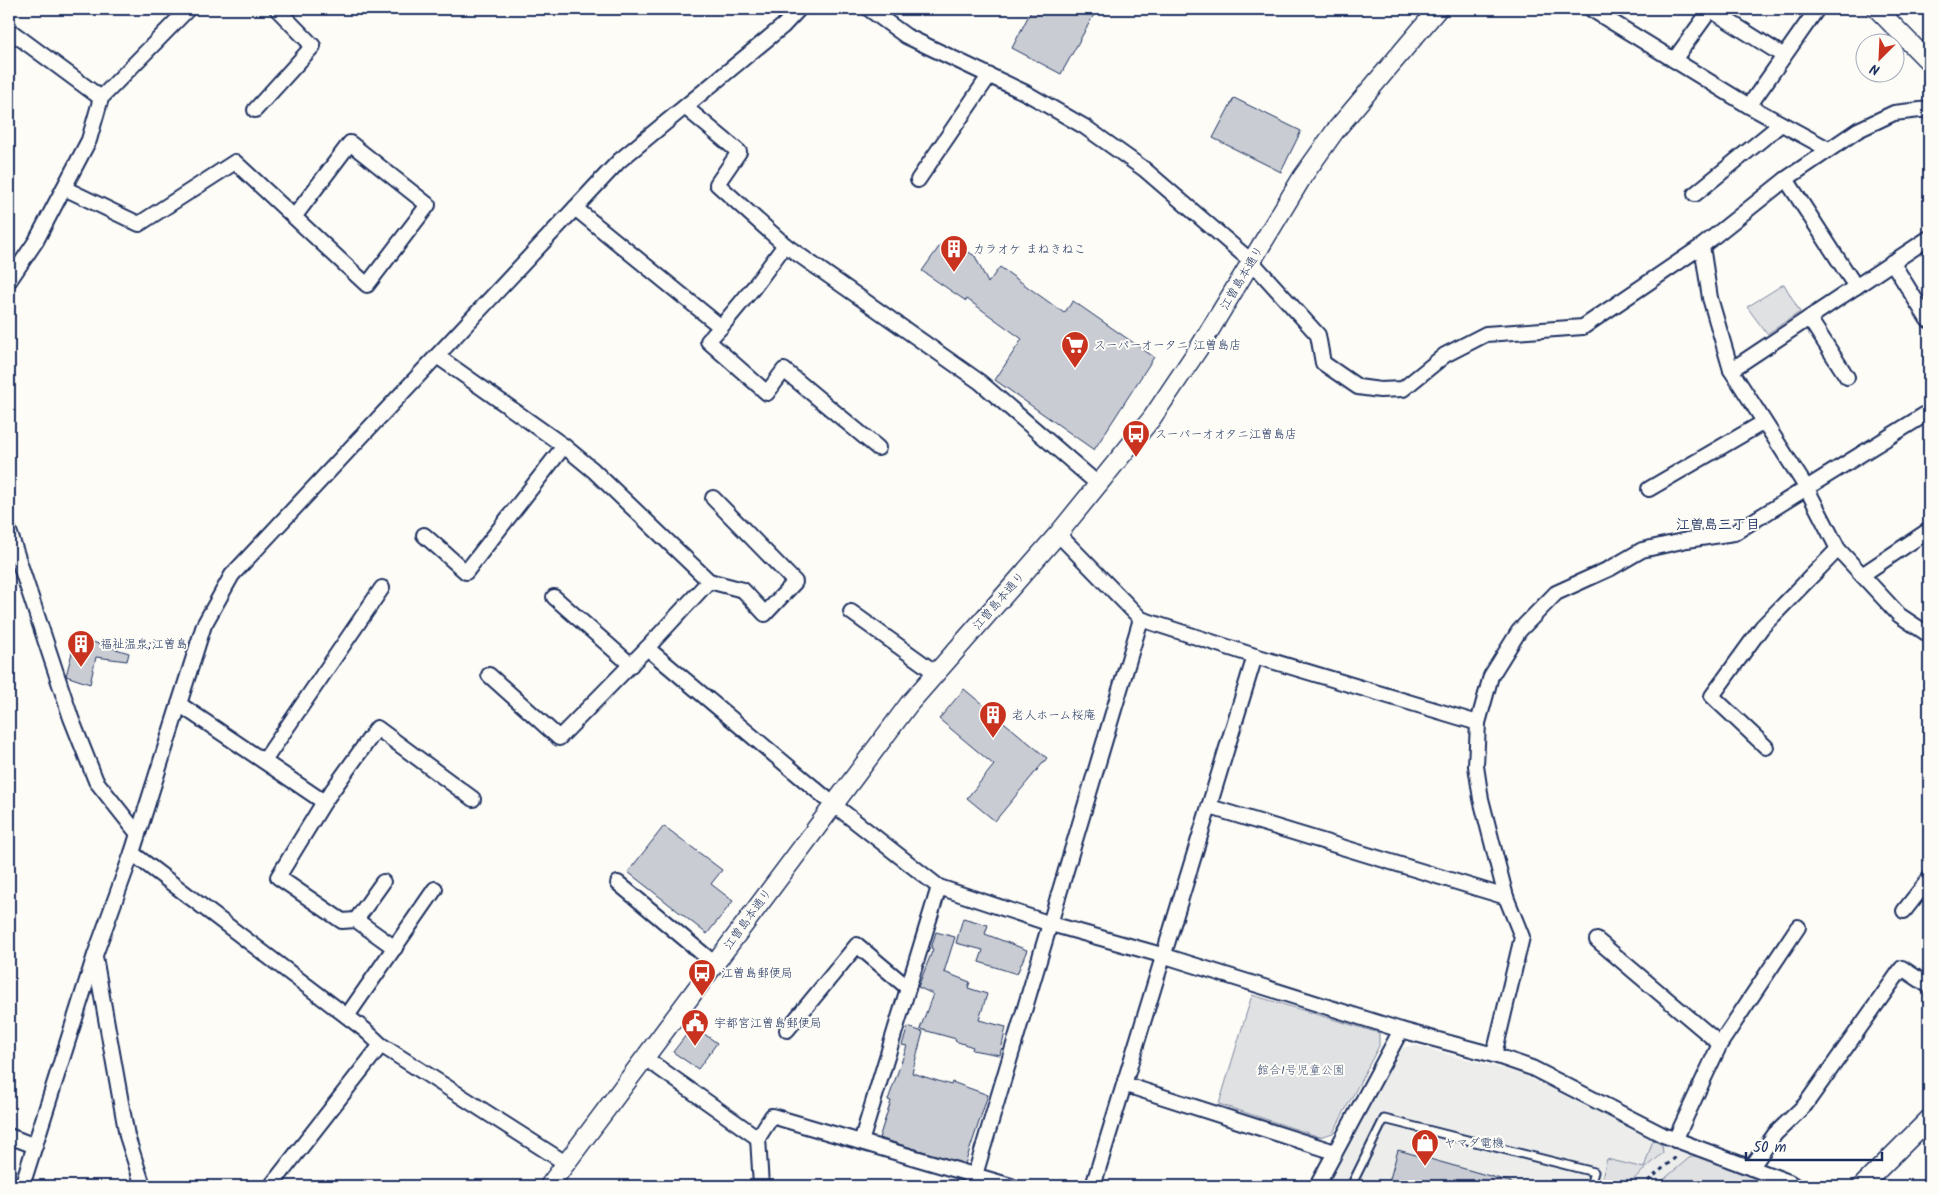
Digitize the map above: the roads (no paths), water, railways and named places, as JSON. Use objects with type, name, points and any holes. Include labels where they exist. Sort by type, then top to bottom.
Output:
[{"type":"street","points":[[9,281],[36,241],[89,140],[101,98],[188,9]]},
{"type":"street","points":[[255,110],[313,46],[277,9]]},
{"type":"street","points":[[22,1186],[95,955],[132,853],[204,625],[232,574],[619,162],[783,26],[799,9]]},
{"type":"street","points":[[869,9],[906,36],[1026,93],[1085,127],[1144,169],[1252,262],[1318,335],[1323,363],[1358,388],[1380,390],[1403,389],[1445,355],[1486,334],[1583,326],[1702,246],[1786,179],[1858,130],[1894,114],[1929,109]]},
{"type":"street","name":"江曽島本通り","points":[[549,1186],[909,704],[1058,534],[1152,418],[1173,389],[1303,176],[1335,131],[1438,9]]},
{"type":"street","points":[[1591,9],[1750,106],[1828,149]]},
{"type":"street","points":[[1674,60],[1711,9],[1784,56]]},
{"type":"street","points":[[1750,106],[1817,9]]},
{"type":"street","points":[[1877,9],[1928,55]]},
{"type":"street","points":[[9,30],[101,98]]},
{"type":"street","points":[[918,180],[990,76]]},
{"type":"street","points":[[685,107],[739,152],[716,184],[784,245],[980,382],[1099,485]]},
{"type":"street","points":[[1696,194],[1781,124]]},
{"type":"street","points":[[64,188],[139,224],[235,162],[368,285],[428,206],[350,143],[294,216]]},
{"type":"street","points":[[1786,179],[1856,287]]},
{"type":"street","points":[[575,208],[721,327]]},
{"type":"street","points":[[1731,370],[1929,238]]},
{"type":"street","points":[[784,245],[754,287],[708,341],[767,393],[784,370],[878,448]]},
{"type":"street","points":[[1702,246],[1710,298],[1731,370],[1806,487],[1838,549],[1899,615],[1929,635]]},
{"type":"street","points":[[1892,262],[1928,320]]},
{"type":"street","points":[[1809,318],[1847,377]]},
{"type":"street","points":[[437,356],[564,446],[593,470],[709,581],[743,590],[766,614],[795,582],[713,498]]},
{"type":"street","points":[[1494,1055],[1522,937],[1506,897],[1481,799],[1476,766],[1478,723],[1491,676],[1519,631],[1556,593],[1611,568],[1642,550],[1687,540],[1734,533],[1929,412]]},
{"type":"street","points":[[1649,489],[1764,422]]},
{"type":"street","points":[[424,535],[466,572],[564,446]]},
{"type":"street","points":[[1862,575],[1929,530]]},
{"type":"street","points":[[9,531],[11,544],[71,718],[96,781],[138,834]]},
{"type":"street","points":[[1058,534],[1141,619],[1255,656],[1478,723]]},
{"type":"street","points":[[1766,747],[1712,696],[1762,627],[1838,549]]},
{"type":"street","points":[[489,675],[559,738],[631,665],[709,581]]},
{"type":"street","points":[[264,761],[382,588]]},
{"type":"street","points":[[554,597],[631,665]]},
{"type":"street","points":[[851,612],[936,673]]},
{"type":"street","points":[[972,1181],[1051,924],[1141,619]]},
{"type":"street","points":[[647,648],[833,804],[938,887],[1051,924],[1165,956],[1401,1030],[1494,1055],[1532,1068],[1663,1135],[1789,1182],[1795,1186]]},
{"type":"street","points":[[1093,1186],[1126,1084],[1255,656]]},
{"type":"street","points":[[179,704],[324,802]]},
{"type":"street","points":[[395,948],[356,920],[342,921],[278,877],[324,802],[377,728],[473,799]]},
{"type":"street","points":[[1210,807],[1506,897]]},
{"type":"street","points":[[132,853],[347,1016],[381,1045],[567,1164]]},
{"type":"street","points":[[1904,911],[1929,879]]},
{"type":"street","points":[[356,920],[383,882]]},
{"type":"street","points":[[618,883],[715,964]]},
{"type":"street","points":[[861,1142],[938,887]]},
{"type":"street","points":[[347,1016],[436,889]]},
{"type":"street","points":[[1675,1140],[1720,1044],[1798,927]]},
{"type":"street","points":[[1597,940],[1720,1044]]},
{"type":"street","points":[[787,1030],[857,946],[908,988]]},
{"type":"street","points":[[95,955],[128,1136],[143,1186]]},
{"type":"street","points":[[1751,1168],[1775,1134],[1805,1105],[1902,968],[1929,986]]},
{"type":"street","points":[[1317,1186],[1401,1030]]},
{"type":"street","points":[[271,1186],[381,1045]]},
{"type":"street","points":[[645,1058],[758,1138]]},
{"type":"street","points":[[1126,1084],[1335,1152]]},
{"type":"street","points":[[762,1186],[758,1138],[772,1116],[861,1142],[972,1181],[1011,1186]]},
{"type":"street","points":[[1862,1186],[1928,1123]]},
{"type":"street","points":[[9,1136],[35,1146]]},
{"type":"lane","points":[[1353,1182],[1384,1118],[1594,1172],[1590,1186]]},
{"type":"place","name":"カラオケ まねきねこ","points":[[954,273]]},
{"type":"place","name":"スーパーオータニ 江曽島店","points":[[1075,369]]},
{"type":"place","name":"スーパーオオタニ江曽島店","points":[[1136,458]]},
{"type":"place","name":"福祉温泉;江曽島","points":[[81,668]]},
{"type":"place","name":"老人ホーム桜庵","points":[[993,739]]},
{"type":"place","name":"江曽島郵便局","points":[[702,997]]},
{"type":"place","name":"宇都宮江曽島郵便局","points":[[695,1047]]},
{"type":"place","name":"ヤマダ電機","points":[[1425,1167]]},
{"type":"district","name":"江曽島三丁目","points":[[1718,525]]},
{"type":"park label","name":"館合1号児童公園","points":[[1301,1070]]}]
